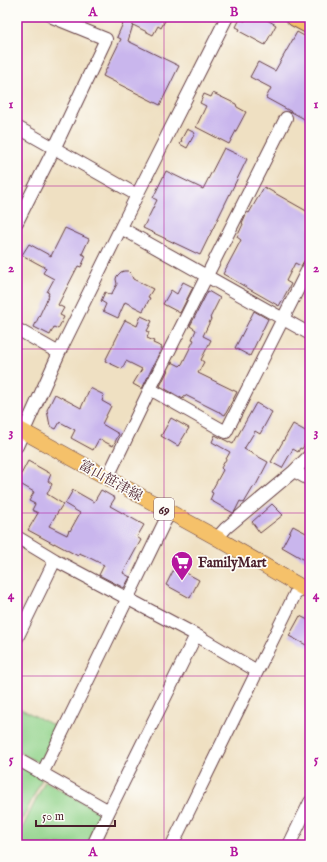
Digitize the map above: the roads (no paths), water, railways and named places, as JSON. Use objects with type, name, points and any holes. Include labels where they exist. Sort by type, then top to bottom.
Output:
[{"type":"highway","points":[[296,17],[310,25]]},
{"type":"main road","name":"富山笹津線","points":[[20,430],[217,538],[304,589]]},
{"type":"street","points":[[17,222],[106,39],[52,17]]},
{"type":"street","points":[[17,446],[20,430],[227,17]]},
{"type":"street","points":[[107,478],[286,118]]},
{"type":"street","points":[[17,126],[137,195]]},
{"type":"street","points":[[121,228],[310,334]]},
{"type":"street","points":[[150,389],[226,432],[310,265]]},
{"type":"street","points":[[17,330],[59,353]]},
{"type":"street","points":[[217,538],[226,528],[294,471],[310,455]]},
{"type":"street","points":[[294,471],[310,480]]},
{"type":"street","points":[[42,774],[170,512]]},
{"type":"street","points":[[17,537],[55,560],[196,635],[257,671]]},
{"type":"street","points":[[17,638],[55,560]]},
{"type":"street","points":[[172,845],[257,671],[304,589]]},
{"type":"street","points":[[93,845],[196,635]]},
{"type":"street","points":[[17,759],[109,811]]},
{"type":"street","points":[[289,845],[310,802]]},
{"type":"place","name":"FamilyMart","points":[[182,582]]}]
